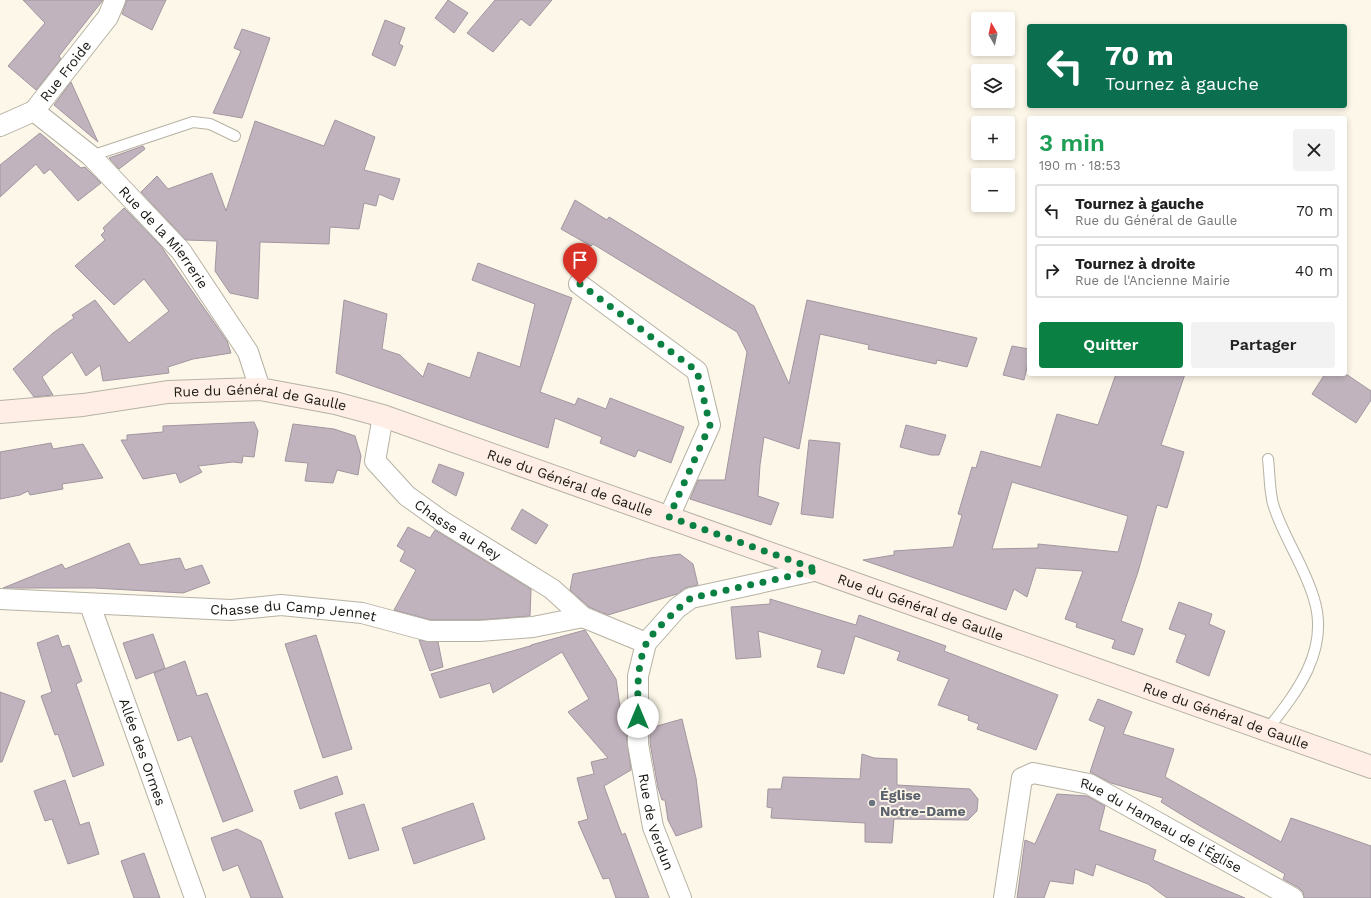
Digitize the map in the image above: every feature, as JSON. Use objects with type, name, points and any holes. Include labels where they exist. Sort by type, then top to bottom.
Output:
[{"type":"main road","name":"Rue du Général de Gaulle","points":[[0,412],[83,405],[168,392],[260,389],[335,402],[383,416],[1371,767]]},
{"type":"street","name":"Rue Froide","points":[[0,126],[34,111],[108,17],[115,0]]},
{"type":"street","name":"Rue de la Mierrerie","points":[[34,111],[91,156],[181,251],[248,352],[260,389]]},
{"type":"street","points":[[580,284],[697,371],[710,425],[669,517]]},
{"type":"street","name":"Chasse au Rey","points":[[383,416],[375,462],[407,496],[442,521],[552,589],[583,617]]},
{"type":"street","points":[[583,617],[646,643],[677,608],[691,598],[818,570]]},
{"type":"street","name":"Chasse du Camp Jennet","points":[[0,600],[231,610],[281,605],[362,613],[429,631],[479,631],[533,627],[583,617]]},
{"type":"street","name":"Allée des Ormes","points":[[90,605],[195,898]]},
{"type":"street","name":"Rue de Verdun","points":[[646,643],[638,676],[638,744],[653,827],[681,898]]},
{"type":"street","name":"Rue du Hameau de l'Église","points":[[1004,898],[1022,778],[1033,773],[1089,784],[1293,898]]},
{"type":"lane","points":[[91,156],[193,122],[210,124],[235,136]]},
{"type":"lane","points":[[1267,730],[1297,692],[1312,660],[1319,631],[1314,599],[1273,506],[1268,459]]},
{"type":"building","points":[[23,0],[103,0],[59,56],[61,59],[36,90],[8,66],[45,23]]},
{"type":"building","points":[[127,0],[166,0],[152,30],[122,14]]},
{"type":"building","points":[[448,0],[468,13],[454,33],[435,18]]},
{"type":"building","points":[[495,0],[552,0],[530,26],[521,19],[493,52],[467,33]]},
{"type":"building","points":[[385,20],[405,28],[399,44],[403,46],[395,66],[372,55]]},
{"type":"building","points":[[242,29],[270,38],[242,118],[213,113],[241,51],[234,48]]},
{"type":"building","points":[[71,82],[98,142],[54,105]]},
{"type":"building","points":[[335,120],[375,137],[364,170],[400,179],[393,200],[379,194],[376,206],[364,203],[359,229],[330,227],[329,244],[260,242],[258,299],[230,293],[215,271],[217,241],[186,240],[141,192],[157,176],[168,189],[212,173],[226,211],[255,121],[324,146]]},
{"type":"building","points":[[40,133],[81,168],[85,167],[101,183],[78,201],[50,169],[44,174],[36,164],[0,197],[0,165]]},
{"type":"building","points":[[143,146],[145,149],[119,169],[109,158]]},
{"type":"building","points":[[575,200],[607,220],[609,217],[754,306],[789,384],[807,300],[977,338],[967,367],[937,360],[936,364],[868,349],[869,345],[820,334],[799,449],[764,437],[758,496],[779,503],[771,525],[690,499],[698,480],[725,480],[747,352],[737,332],[593,244],[591,246],[561,229]]},
{"type":"building","points":[[124,208],[161,246],[227,341],[231,353],[193,359],[168,367],[169,373],[103,381],[100,365],[86,376],[72,352],[42,377],[53,395],[34,397],[13,369],[53,333],[74,318],[72,315],[95,300],[129,343],[169,311],[144,279],[114,305],[75,266],[105,240],[101,235],[105,231],[103,228]]},
{"type":"building","points":[[478,263],[572,298],[540,392],[575,405],[578,398],[606,409],[610,398],[684,427],[671,463],[638,450],[635,457],[600,443],[602,437],[555,418],[548,448],[336,373],[344,300],[387,314],[382,349],[400,355],[423,377],[428,363],[470,378],[478,352],[520,367],[535,304],[472,280]]},
{"type":"building","points":[[1012,346],[1027,349],[1027,367],[1024,380],[1003,375]]},
{"type":"building","points":[[1347,375],[1371,391],[1371,400],[1356,423],[1312,394],[1324,376],[1347,376]]},
{"type":"building","points":[[1115,376],[1184,376],[1161,445],[1184,452],[1167,508],[1157,505],[1138,572],[1121,621],[1143,629],[1134,655],[1112,648],[1115,640],[1076,627],[1077,623],[1065,619],[1083,571],[1036,568],[1027,597],[1014,589],[1006,610],[863,560],[894,555],[894,551],[953,547],[962,515],[958,514],[972,467],[976,468],[981,451],[1041,467],[1057,414],[1098,425]],"holes":[[[1012,482],[1128,516],[1118,552],[1038,544],[1038,548],[992,549]]]},
{"type":"building","points":[[254,422],[258,431],[254,457],[243,456],[242,463],[233,462],[198,466],[202,472],[180,483],[176,473],[143,479],[121,440],[127,440],[127,435],[163,432],[163,426]]},
{"type":"building","points":[[293,424],[334,429],[355,436],[361,456],[358,475],[337,470],[333,483],[305,481],[308,463],[285,461]]},
{"type":"building","points":[[906,425],[946,435],[939,455],[931,455],[900,447]]},
{"type":"building","points":[[809,440],[840,443],[833,518],[801,514]]},
{"type":"building","points":[[51,443],[53,449],[83,444],[103,478],[62,484],[63,489],[30,495],[28,491],[20,495],[0,499],[0,452]]},
{"type":"building","points":[[439,464],[464,473],[456,496],[432,482]]},
{"type":"building","points":[[522,509],[548,525],[536,544],[511,529]]},
{"type":"building","points":[[408,527],[430,538],[435,530],[531,589],[530,616],[479,620],[431,620],[394,610],[416,570],[400,561],[405,551],[397,546]]},
{"type":"building","points":[[129,543],[140,565],[180,558],[185,570],[202,565],[210,583],[183,593],[94,588],[3,588],[62,564],[65,569]]},
{"type":"building","points":[[680,554],[693,564],[698,585],[685,588],[677,594],[608,615],[589,607],[570,590],[573,574],[650,558]]},
{"type":"building","points":[[770,599],[856,625],[859,615],[946,646],[944,651],[1058,695],[1036,750],[977,729],[979,724],[968,720],[969,716],[938,705],[949,679],[897,660],[900,652],[855,636],[844,674],[817,667],[822,650],[758,631],[761,657],[736,659],[731,607],[770,604]]},
{"type":"building","points":[[1179,602],[1212,614],[1209,624],[1225,631],[1209,676],[1176,662],[1186,635],[1169,629]]},
{"type":"building","points":[[585,630],[616,679],[631,770],[604,786],[622,835],[625,833],[649,898],[616,898],[609,878],[603,879],[578,822],[588,819],[577,778],[594,774],[591,762],[608,758],[568,712],[589,699],[562,652],[493,693],[490,683],[440,698],[431,674],[530,647],[531,645]]},
{"type":"building","points":[[153,634],[165,668],[136,679],[123,643]]},
{"type":"building","points":[[58,635],[62,647],[69,645],[82,681],[76,684],[104,765],[73,777],[58,734],[55,735],[41,696],[52,692],[37,643]]},
{"type":"building","points":[[316,635],[352,749],[323,758],[285,644]]},
{"type":"building","points":[[419,640],[438,642],[443,667],[430,671]]},
{"type":"building","points":[[185,661],[197,696],[207,693],[253,811],[223,822],[191,736],[178,741],[154,673]]},
{"type":"building","points":[[0,692],[25,701],[2,762],[0,762]]},
{"type":"building","points":[[1098,699],[1132,712],[1123,734],[1174,749],[1165,777],[1281,842],[1291,818],[1371,846],[1371,898],[1304,898],[1303,892],[1299,888],[1283,879],[1285,874],[1161,802],[1163,798],[1111,783],[1090,772],[1105,727],[1089,720]]},
{"type":"building","points":[[682,719],[696,778],[702,827],[676,836],[668,820],[665,800],[662,800],[658,788],[650,743],[650,728]]},
{"type":"building","name":"Église Notre-Dame","points":[[862,754],[874,758],[897,759],[897,785],[970,789],[978,799],[977,811],[968,820],[894,819],[892,843],[865,842],[865,823],[771,818],[772,808],[767,807],[768,789],[781,789],[783,777],[860,779]]},
{"type":"building","points":[[337,776],[343,794],[300,809],[294,791]]},
{"type":"building","points":[[65,780],[80,825],[89,822],[99,854],[68,864],[52,819],[45,821],[34,791]]},
{"type":"building","points":[[1057,794],[1087,796],[1105,806],[1099,830],[1156,850],[1153,860],[1245,898],[1167,898],[1148,884],[1096,864],[1093,876],[1075,869],[1073,884],[1050,881],[1044,898],[1017,898],[1025,840],[1035,844]]},
{"type":"building","points":[[473,803],[485,839],[414,864],[402,828]]},
{"type":"building","points":[[364,804],[379,850],[349,859],[335,813]]},
{"type":"building","points":[[237,829],[261,841],[283,898],[251,898],[238,865],[223,871],[211,838]]},
{"type":"building","points":[[144,853],[160,898],[134,898],[121,861]]},
{"type":"place","name":"Église Notre-Dame","points":[[872,803]]},
{"type":"route","points":[[580,284],[697,371],[710,425],[669,517],[818,570],[691,598],[677,608],[646,643],[638,676],[638,717]]}]
